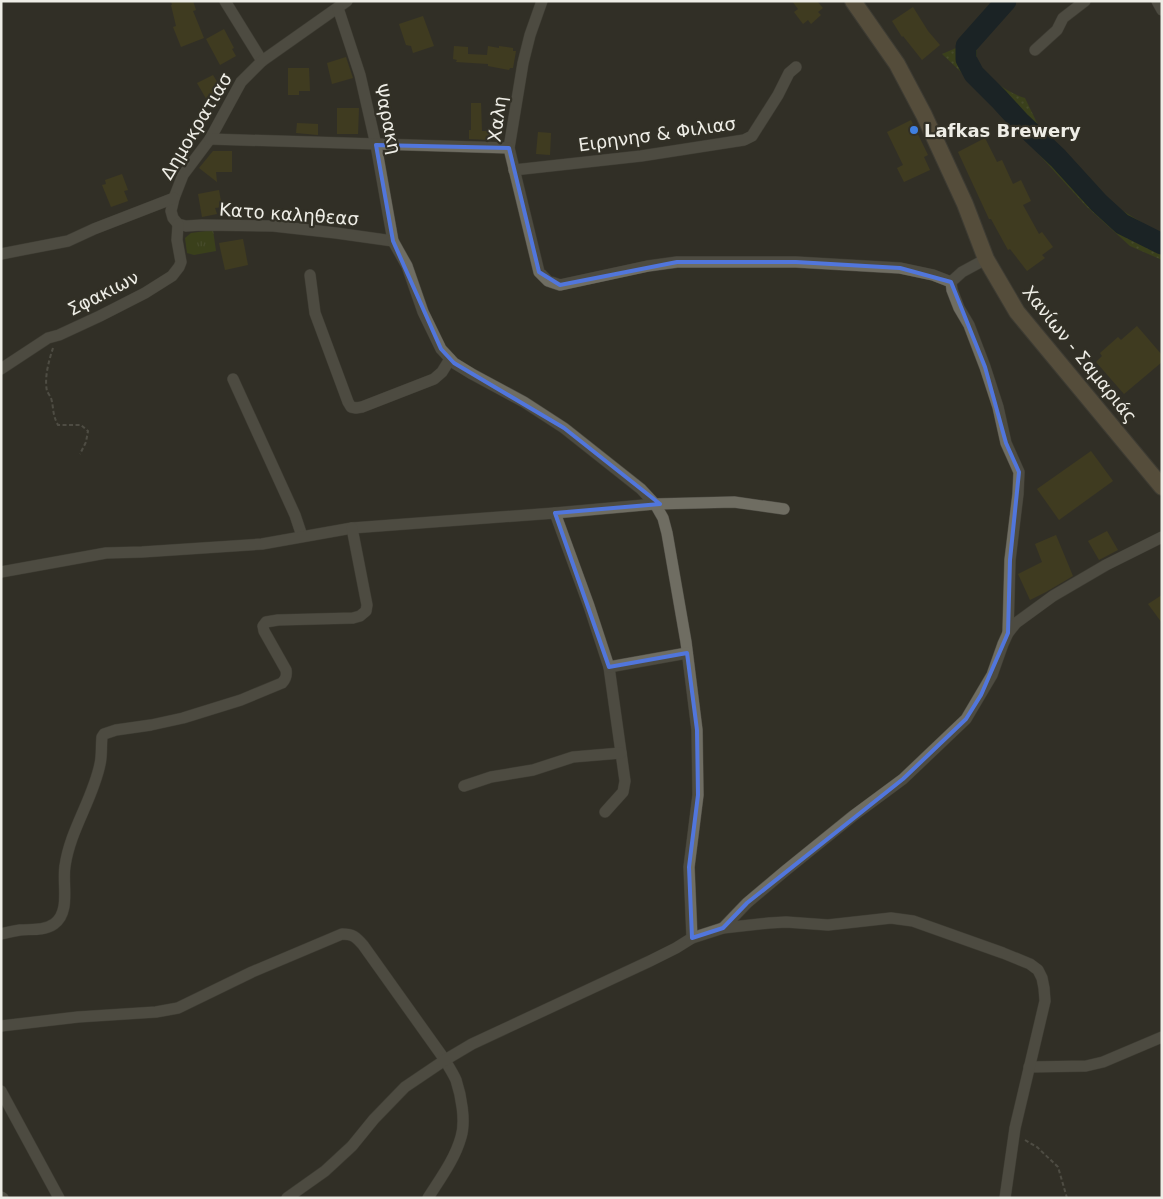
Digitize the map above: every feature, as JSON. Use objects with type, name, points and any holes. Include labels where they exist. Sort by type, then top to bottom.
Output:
[{"type":"main road","name":"Χανίων - Σαμαριάς","points":[[853,1],[897,64],[924,115],[965,204],[986,259],[1018,312],[1162,487]]},
{"type":"street","points":[[225,1],[262,61]]},
{"type":"street","name":"Χαλη","points":[[542,1],[530,35],[523,64],[509,148],[539,272],[548,281],[560,285],[648,266],[677,262],[796,262],[900,268],[933,274],[952,282]]},
{"type":"street","points":[[1035,50],[1057,30],[1063,18],[1085,1]]},
{"type":"street","points":[[1157,1],[1162,10]]},
{"type":"street","name":"Δημοκρατιασ","points":[[180,224],[173,218],[171,211],[183,175],[210,139],[241,82],[262,61],[343,4]]},
{"type":"street","name":"Ψαρακη","points":[[343,4],[376,145],[393,241],[407,266],[423,312],[441,349],[450,359]]},
{"type":"street","name":"Ειρηνησ & Φιλιασ","points":[[514,170],[642,156],[744,140],[752,136],[789,73],[796,67]]},
{"type":"street","points":[[210,139],[509,148]]},
{"type":"street","points":[[1,254],[68,241],[174,198]]},
{"type":"street","name":"Κατο καληθεασ","points":[[180,224],[186,226],[273,226],[393,241]]},
{"type":"street","name":"Σφακιων","points":[[1,369],[48,338],[145,293],[172,276],[181,262],[177,240],[180,224]]},
{"type":"street","points":[[986,259],[962,272],[952,282],[952,290],[985,367],[998,407],[1006,443],[1019,472],[1010,560],[1008,633]]},
{"type":"street","points":[[310,275],[315,313],[351,407],[362,407],[434,379],[442,372],[450,359],[454,364],[524,402],[564,428],[641,489],[655,504],[663,518],[667,533],[687,653],[697,730],[698,795],[689,867],[692,938]]},
{"type":"street","points":[[233,379],[295,515],[302,536]]},
{"type":"street","points":[[1,572],[106,553],[262,544],[352,528],[655,504],[734,502],[784,509]]},
{"type":"street","points":[[555,513],[609,666],[625,781],[623,792],[605,812]]},
{"type":"street","points":[[1,934],[20,930],[44,929],[54,925],[60,917],[64,909],[65,868],[68,852],[95,781],[100,764],[104,734],[116,730],[183,718],[241,700],[282,683],[285,679],[286,670],[264,631],[263,626],[266,622],[353,618],[366,612],[367,605],[352,528]]},
{"type":"street","points":[[723,928],[747,903],[785,871],[853,816],[903,779],[966,719],[992,675],[1008,633],[1016,623],[1053,596],[1106,565],[1162,537]]},
{"type":"street","points":[[609,666],[687,653]]},
{"type":"street","points":[[464,786],[491,777],[533,770],[572,757],[621,753]]},
{"type":"street","points":[[287,1198],[325,1171],[352,1146],[374,1119],[405,1087],[445,1060],[472,1044],[650,961],[692,938],[723,928],[769,923],[828,924],[891,918],[913,921],[1003,953],[1030,964],[1038,970],[1042,978],[1045,1001],[1014,1134],[1005,1198]]},
{"type":"street","points":[[1,1026],[78,1016],[156,1012],[178,1008],[252,972],[342,934],[349,934],[357,938],[363,945],[445,1060],[456,1079],[463,1121],[461,1136],[456,1150],[428,1198]]},
{"type":"street","points":[[1029,1067],[1086,1066],[1103,1062],[1162,1037]]},
{"type":"street","points":[[1,1091],[59,1198]]},
{"type":"path","points":[[59,334],[48,367],[47,390],[51,399],[53,416],[58,424],[81,426],[88,431],[86,442],[80,454]]},
{"type":"path","points":[[1014,1134],[1037,1147],[1058,1167],[1067,1198]]},
{"type":"highlighted area","points":[[376,145],[509,148],[539,272],[560,285],[677,262],[796,262],[900,268],[951,282],[985,367],[1006,443],[1019,472],[1010,560],[1008,633],[981,695],[966,719],[942,743],[903,779],[747,903],[723,928],[692,938],[689,867],[698,795],[697,730],[687,653],[609,667],[555,513],[660,504],[564,428],[454,363],[441,349],[393,241]]},
{"type":"green space","points":[[991,14],[994,23],[977,43],[977,62],[998,84],[1010,92],[1025,98],[1039,127],[1115,206],[1162,235],[1162,260],[1130,246],[1086,206],[1014,127],[942,54],[956,48]]},
{"type":"green space","points":[[213,230],[216,251],[194,255],[187,253],[185,238],[191,233]]},
{"type":"building","points":[[171,1],[193,1],[196,10],[193,11],[204,38],[181,47],[173,27],[176,26]]},
{"type":"building","points":[[792,1],[817,1],[823,8],[818,12],[821,15],[811,24],[808,20],[803,24],[794,12],[798,9]]},
{"type":"building","points":[[913,7],[928,31],[940,45],[922,60],[902,37],[892,21]]},
{"type":"building","points":[[423,16],[434,46],[413,53],[411,46],[406,45],[399,24]]},
{"type":"building","points":[[224,29],[236,56],[220,65],[206,39]]},
{"type":"building","points":[[454,46],[468,47],[468,54],[487,55],[488,46],[513,48],[513,51],[516,51],[513,68],[509,70],[488,66],[488,64],[456,62],[457,60],[453,59]]},
{"type":"building","points":[[346,57],[353,78],[332,84],[327,63]]},
{"type":"building","points":[[288,68],[309,68],[310,91],[299,91],[299,95],[288,95]]},
{"type":"building","points":[[213,75],[222,90],[219,92],[221,94],[208,102],[197,83]]},
{"type":"building","points":[[471,103],[481,103],[482,131],[490,131],[490,140],[469,139]]},
{"type":"building","points":[[337,108],[359,108],[358,134],[337,134]]},
{"type":"building","points":[[911,120],[928,155],[924,157],[930,170],[904,182],[897,168],[903,165],[887,132]]},
{"type":"building","points":[[297,123],[318,124],[318,135],[296,133]]},
{"type":"building","points":[[538,132],[551,133],[550,155],[536,154]]},
{"type":"building","points":[[985,138],[997,162],[1002,160],[1013,184],[1021,180],[1031,201],[1023,205],[1039,234],[1042,232],[1053,247],[1042,255],[1045,258],[1027,271],[1010,249],[1008,250],[991,219],[989,219],[958,152]]},
{"type":"building","points":[[213,151],[232,151],[232,172],[216,172],[217,182],[199,168]]},
{"type":"building","points":[[122,174],[128,190],[124,191],[128,201],[111,207],[102,185],[106,184],[105,180]]},
{"type":"building","points":[[219,190],[222,207],[215,208],[217,214],[202,217],[198,194]]},
{"type":"building","points":[[243,239],[248,265],[225,270],[219,243]]},
{"type":"building","points":[[1137,326],[1162,355],[1162,362],[1124,394],[1096,362],[1102,356],[1100,353],[1118,337],[1121,340]]},
{"type":"building","points":[[1091,451],[1113,481],[1059,520],[1037,489]]},
{"type":"building","points":[[1107,531],[1118,550],[1099,560],[1088,541]]},
{"type":"building","points":[[1056,535],[1073,576],[1030,600],[1018,574],[1042,562],[1035,544]]},
{"type":"building","points":[[1162,595],[1162,623],[1148,604]]},
{"type":"waterway","points":[[1006,1],[966,46],[966,59],[974,74],[1058,158],[1099,203],[1122,224],[1162,244]]},
{"type":"place","name":"Lafkas Brewery","points":[[914,130]]}]
